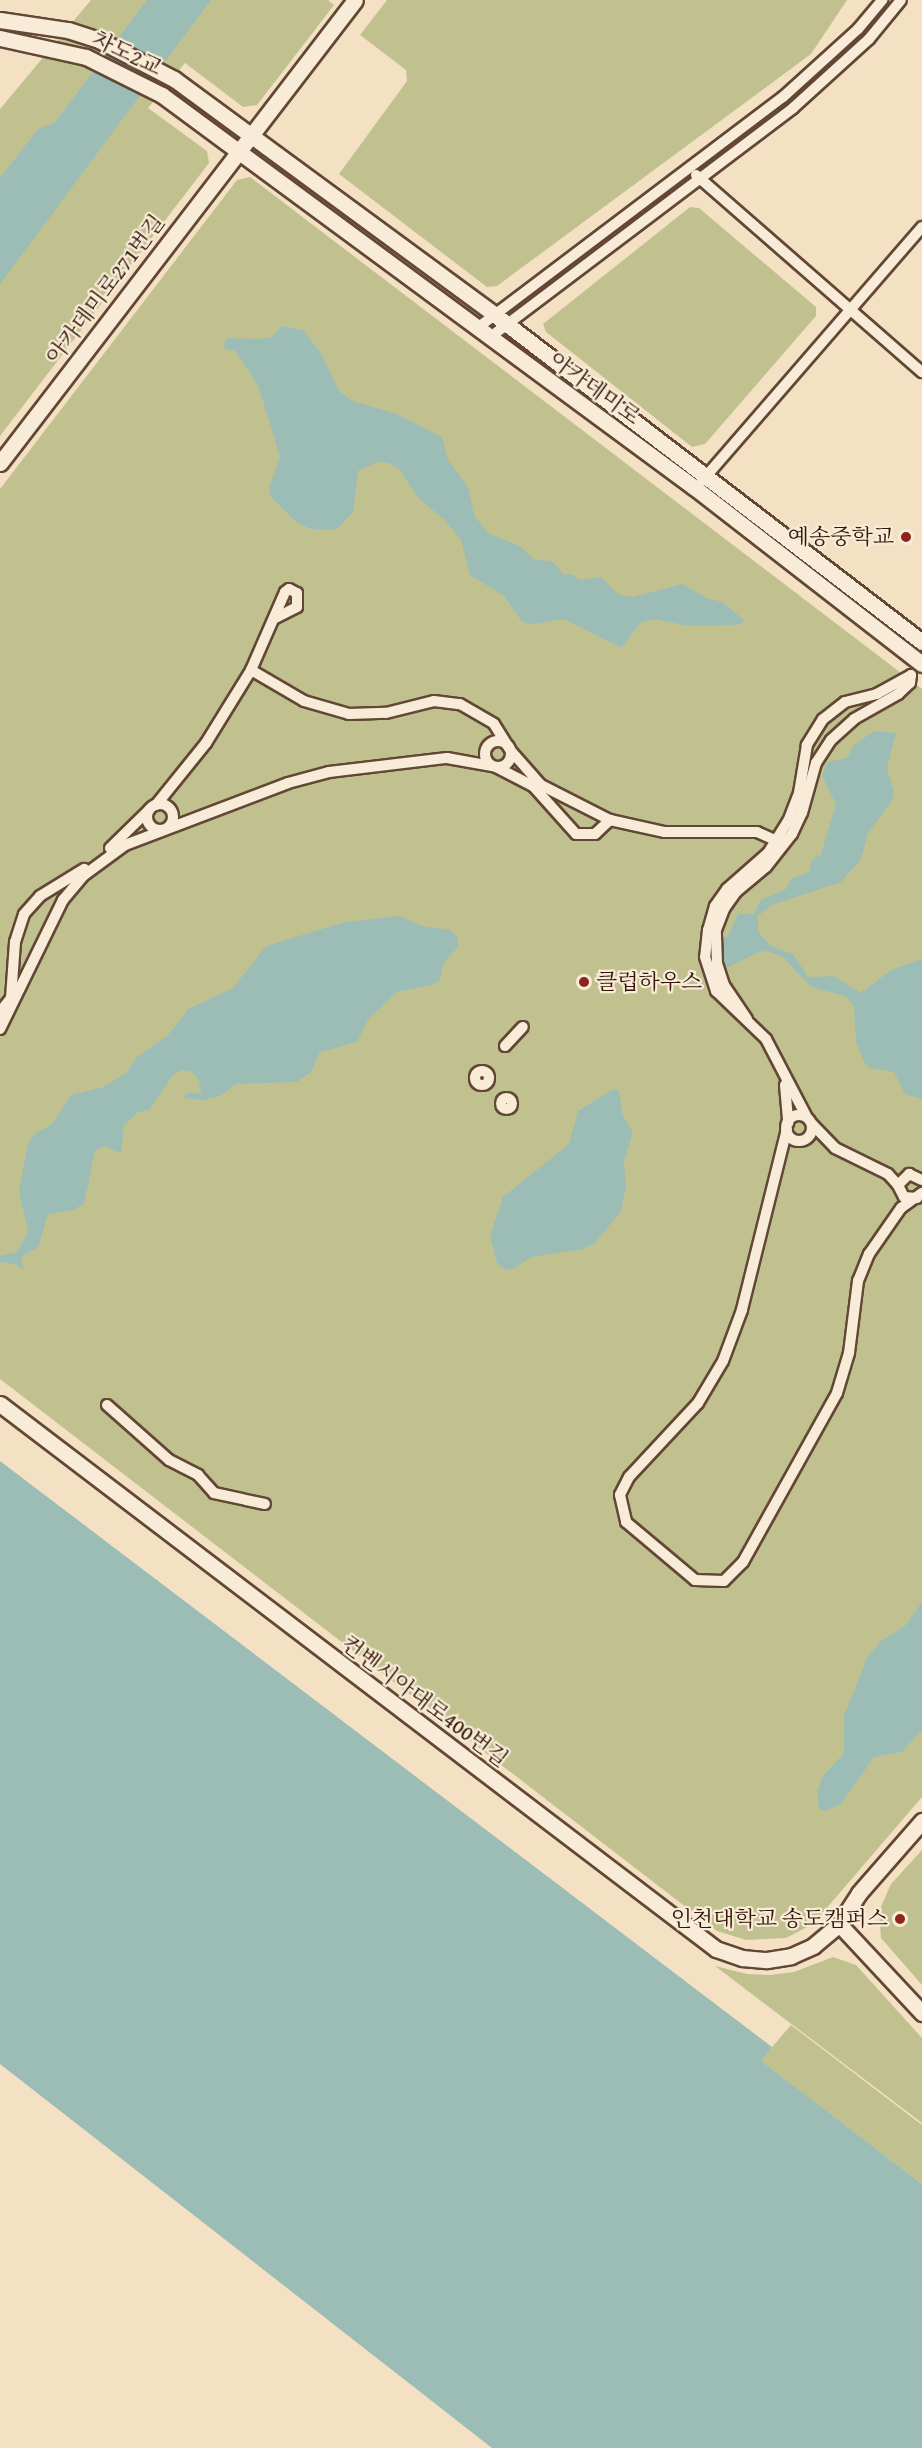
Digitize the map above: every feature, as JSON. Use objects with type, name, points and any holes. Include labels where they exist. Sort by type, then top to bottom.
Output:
[{"type":"main road","name":"아카데미로271번길","points":[[0,463],[355,0]]},
{"type":"main road","name":"차도2교","points":[[0,20],[85,36],[129,53],[174,80],[245,142]]},
{"type":"main road","name":"차도2교","points":[[0,38],[72,53],[120,71],[245,142]]},
{"type":"main road","name":"아카데미로","points":[[245,142],[501,320],[922,642]]},
{"type":"main road","name":"아카데미로","points":[[245,142],[483,334],[695,488],[922,664]]},
{"type":"main road","name":"컨벤시아대로400번길","points":[[0,1404],[709,1946],[747,1959],[779,1959],[813,1946],[838,1924],[848,1909]]},
{"type":"main road","points":[[848,1909],[922,1821]]},
{"type":"main road","points":[[848,1909],[922,1834]]},
{"type":"main road","points":[[838,1924],[922,2013]]},
{"type":"street","points":[[483,334],[690,168],[783,97],[858,29],[882,0]]},
{"type":"street","points":[[501,320],[699,179],[793,108],[869,39],[901,0]]},
{"type":"street","points":[[690,168],[699,179],[922,372]]},
{"type":"street","points":[[695,488],[922,227]]},
{"type":"street","points":[[0,1012],[11,998],[15,942],[29,907],[103,854],[152,808],[167,802],[251,670],[275,618]]},
{"type":"street","points":[[251,670],[304,700],[342,713],[376,715],[442,701],[467,706],[494,724],[510,750],[508,763],[494,766]]},
{"type":"street","points":[[781,842],[794,809],[807,745],[815,729],[845,702],[877,694],[911,675],[910,683],[898,694],[854,719],[831,740],[816,763],[802,813],[781,842],[728,901],[710,942],[715,974],[765,1040],[809,1120],[822,1136],[848,1157],[881,1170],[917,1175]]},
{"type":"street","points":[[845,702],[854,719]]},
{"type":"street","points":[[488,747],[496,736],[494,724]]},
{"type":"street","points":[[815,729],[831,740]]},
{"type":"street","points":[[472,760],[499,741],[542,786],[610,820],[664,832],[743,831],[781,842]]},
{"type":"street","points":[[488,747],[494,766]]},
{"type":"street","points":[[0,1029],[49,924],[74,886],[117,850],[288,783],[329,772],[437,759],[472,760],[494,766],[533,786],[576,834],[595,834],[610,820]]},
{"type":"street","points":[[167,802],[173,818]]},
{"type":"street","points":[[152,808],[148,823],[164,830]]},
{"type":"street","points":[[173,818],[185,822]]},
{"type":"street","points":[[164,830],[173,818]]},
{"type":"street","points":[[505,1046],[523,1027]]},
{"type":"street","points":[[783,1076],[787,1126],[784,1150],[738,1326],[723,1361],[702,1397],[629,1477],[620,1495],[626,1522],[695,1580],[724,1581],[738,1570],[820,1430],[844,1374],[862,1269],[875,1242],[901,1208],[920,1195]]},
{"type":"street","points":[[787,1126],[793,1116],[809,1120]]},
{"type":"street","points":[[809,1120],[809,1136]]},
{"type":"street","points":[[787,1126],[797,1140]]},
{"type":"street","points":[[784,1150],[797,1140],[809,1136],[822,1136]]},
{"type":"street","points":[[881,1170],[899,1190],[920,1195]]},
{"type":"street","points":[[899,1190],[917,1175]]},
{"type":"street","points":[[899,1190],[901,1208]]},
{"type":"street","points":[[107,1405],[169,1460],[198,1475],[214,1493],[266,1504]]},
{"type":"green space","points":[[91,0],[328,0],[334,5],[257,105],[243,107],[185,63],[148,108],[207,151],[209,163],[0,436],[0,109]]},
{"type":"green space","points":[[387,0],[847,0],[811,54],[497,286],[487,287],[339,174],[407,81],[406,70],[360,35]]},
{"type":"green space","points":[[250,177],[922,689],[922,1797],[813,1924],[786,1938],[746,1940],[717,1931],[0,1379],[0,489],[237,180]]},
{"type":"green space","points":[[690,207],[699,208],[816,307],[816,316],[705,444],[692,447],[546,332],[543,324]]},
{"type":"green space","name":"인천대학교 송도캠퍼스","points":[[922,1850],[922,1985],[881,1938],[879,1911],[891,1884]]},
{"type":"green space","points":[[833,1957],[856,1965],[922,2038],[922,2123],[715,1966],[747,1974],[770,1975],[794,1972]]},
{"type":"green space","points":[[791,2025],[922,2125],[922,2184],[760,2061]]},
{"type":"water","points":[[147,0],[211,0],[0,284],[0,178],[38,129],[55,122]]},
{"type":"water","points":[[282,326],[303,330],[321,353],[339,391],[352,401],[397,414],[442,437],[448,460],[468,487],[474,515],[488,533],[520,546],[533,559],[553,562],[564,575],[572,574],[580,580],[601,577],[619,595],[633,597],[683,584],[704,597],[722,602],[745,621],[738,625],[688,626],[655,619],[641,622],[622,648],[564,619],[532,624],[522,622],[504,596],[470,575],[461,540],[444,519],[420,500],[398,468],[388,463],[377,462],[358,471],[353,512],[336,530],[310,529],[296,522],[271,497],[269,488],[280,457],[258,385],[235,351],[223,348],[227,338],[272,337]]},
{"type":"water","points":[[874,731],[896,733],[887,768],[894,792],[893,799],[868,833],[861,859],[841,882],[772,905],[758,916],[758,932],[771,946],[793,954],[808,977],[834,976],[861,993],[891,970],[922,959],[922,1099],[905,1094],[894,1072],[870,1068],[864,1062],[856,1041],[854,1006],[845,996],[811,987],[782,956],[769,952],[761,951],[722,970],[718,935],[727,938],[738,914],[754,914],[761,900],[786,889],[791,879],[810,871],[811,862],[817,855],[820,857],[836,804],[822,776],[828,762],[847,758],[854,745]]},
{"type":"water","points":[[400,916],[422,926],[450,930],[458,938],[458,947],[444,962],[440,980],[432,985],[397,992],[369,1018],[357,1042],[320,1052],[311,1072],[297,1082],[236,1084],[220,1096],[203,1100],[181,1098],[191,1092],[201,1094],[199,1081],[192,1072],[182,1070],[174,1074],[149,1110],[138,1112],[124,1125],[121,1153],[105,1146],[95,1151],[84,1204],[73,1210],[48,1214],[38,1247],[21,1257],[24,1271],[15,1264],[0,1262],[0,1256],[17,1252],[28,1232],[19,1190],[28,1143],[36,1133],[52,1124],[71,1095],[103,1087],[126,1073],[137,1057],[168,1035],[188,1009],[233,988],[266,946],[345,922]]},
{"type":"water","points":[[613,1089],[619,1091],[623,1116],[633,1132],[624,1162],[626,1188],[621,1211],[595,1243],[583,1249],[531,1257],[515,1268],[505,1270],[497,1263],[490,1236],[503,1197],[569,1144],[578,1111]]},
{"type":"water","points":[[0,1461],[772,2047],[761,2061],[922,2184],[922,2448],[492,2448],[0,2064]]},
{"type":"water","points":[[922,1602],[922,1730],[902,1752],[874,1757],[841,1804],[825,1811],[819,1809],[817,1792],[823,1776],[844,1753],[844,1716],[867,1658],[881,1641],[905,1626]]},
{"type":"place","name":"예송중학교","points":[[906,537]]},
{"type":"place","name":"클럽하우스","points":[[584,982]]},
{"type":"place","name":"인천대학교 송도캠퍼스","points":[[900,1919]]}]
